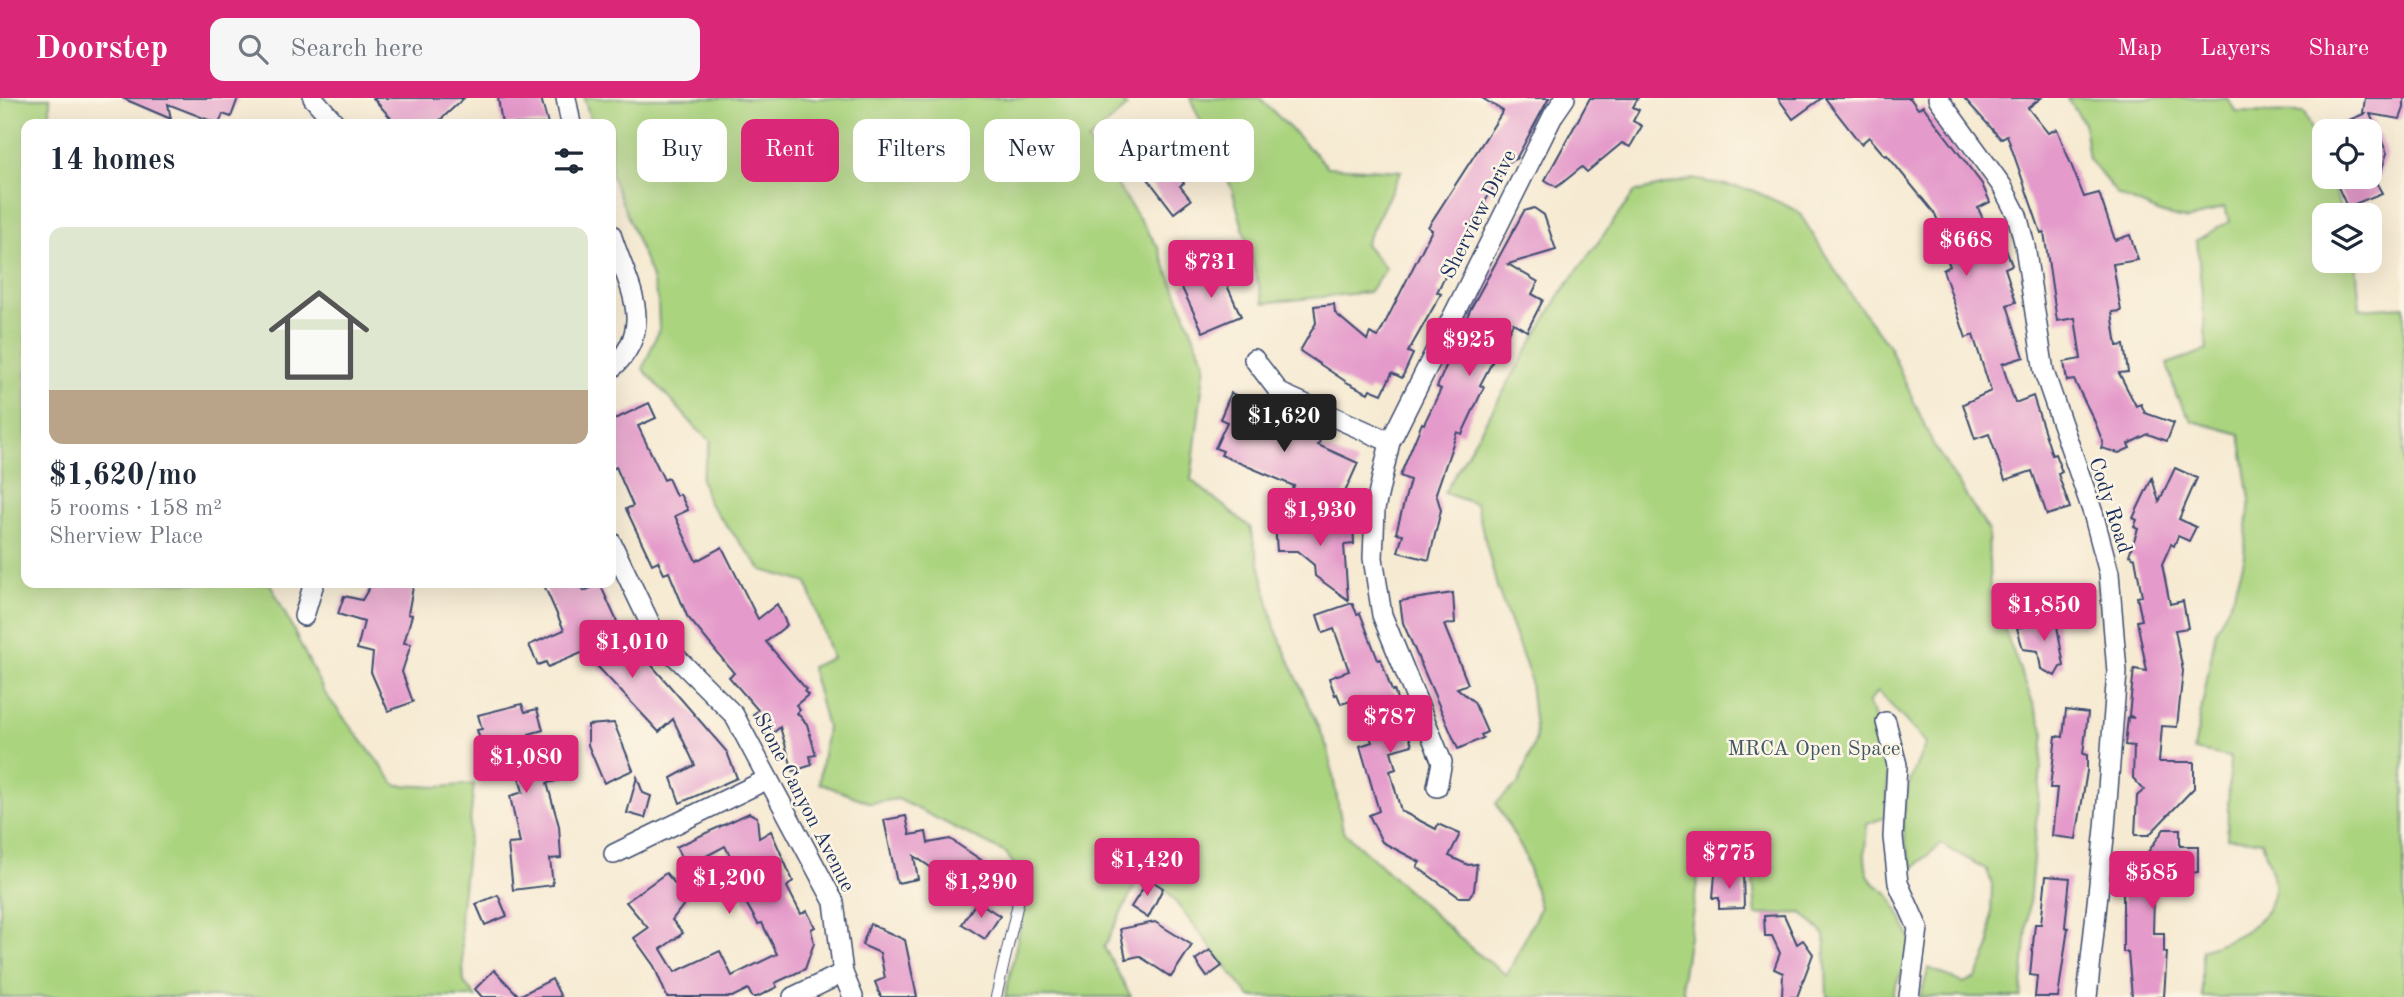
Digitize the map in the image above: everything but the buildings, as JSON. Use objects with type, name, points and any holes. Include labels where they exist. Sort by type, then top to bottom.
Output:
[{"type":"street","points":[[313,98],[332,119]]},
{"type":"street","points":[[566,98],[569,119]]},
{"type":"street","name":"Sherview Drive","points":[[1437,787],[1442,762],[1382,615],[1373,558],[1374,509],[1390,442],[1554,114],[1565,98]]},
{"type":"street","name":"Cody Road","points":[[1938,98],[2002,186],[2017,215],[2025,246],[2044,372],[2093,513],[2109,573],[2117,672],[2105,828],[2087,997]]},
{"type":"street","points":[[616,247],[632,290],[638,323],[624,357],[616,364]]},
{"type":"street","points":[[1254,359],[1280,393],[1390,442]]},
{"type":"street","name":"Stone Canyon Avenue","points":[[616,552],[657,638],[734,715],[834,902],[843,973],[853,997]]},
{"type":"street","points":[[304,616],[312,588]]},
{"type":"street","points":[[1886,722],[1897,765],[1893,837],[1898,883],[1919,928],[1909,997]]},
{"type":"street","points":[[614,854],[768,779]]},
{"type":"street","points":[[793,997],[843,973]]},
{"type":"lane","points":[[995,876],[1018,903],[996,997]]},
{"type":"green space","points":[[0,98],[50,98],[50,119],[21,119],[21,588],[272,588],[324,692],[396,785],[440,787],[474,784],[460,917],[464,982],[476,997],[0,997]]},
{"type":"green space","name":"MRCA Open Space","points":[[584,98],[1118,98],[1127,107],[1113,119],[1094,119],[1094,136],[1088,141],[1094,150],[1094,182],[1115,182],[1158,247],[1205,364],[1191,480],[1250,527],[1275,628],[1328,749],[1343,831],[1473,950],[1507,975],[1540,908],[1525,855],[1496,803],[1519,783],[1536,738],[1529,674],[1497,587],[1476,504],[1444,493],[1561,293],[1635,192],[1692,179],[1752,190],[1798,211],[1852,297],[1889,346],[1933,444],[1988,530],[1990,592],[2044,732],[2021,997],[1920,997],[1929,968],[1963,983],[1976,978],[1990,947],[1992,884],[1987,870],[1941,844],[1913,868],[1907,850],[1903,819],[1912,775],[1926,743],[1878,691],[1868,703],[1884,744],[1886,817],[1867,824],[1866,864],[1871,880],[1891,898],[1912,943],[1910,956],[1892,997],[1827,997],[1825,935],[1802,913],[1756,915],[1752,867],[1746,848],[1698,877],[1682,980],[1684,997],[1250,997],[1144,862],[1134,878],[1135,885],[1104,947],[1131,997],[1005,997],[1029,887],[1006,853],[898,799],[871,803],[819,783],[827,727],[811,667],[832,658],[807,583],[762,570],[708,502],[701,478],[711,441],[643,369],[659,329],[658,302],[651,275],[616,188],[616,119],[590,119]]},
{"type":"green space","points":[[1190,98],[1260,98],[1328,167],[1401,171],[1365,244],[1386,269],[1369,292],[1264,303],[1229,182],[1254,182],[1254,119],[1200,119]]},
{"type":"green space","points":[[2067,98],[2227,98],[2236,112],[2303,113],[2312,131],[2312,189],[2334,189],[2339,203],[2312,203],[2312,273],[2357,273],[2360,309],[2404,306],[2404,997],[2202,997],[2202,950],[2237,936],[2257,922],[2271,902],[2274,889],[2272,872],[2262,841],[2227,838],[2230,757],[2194,750],[2216,630],[2233,597],[2243,564],[2250,499],[2240,434],[2192,421],[2176,395],[2167,364],[2207,350],[2197,240],[2230,221],[2224,207],[2188,220],[2163,214],[2118,195],[2089,159],[2084,123]]}]
